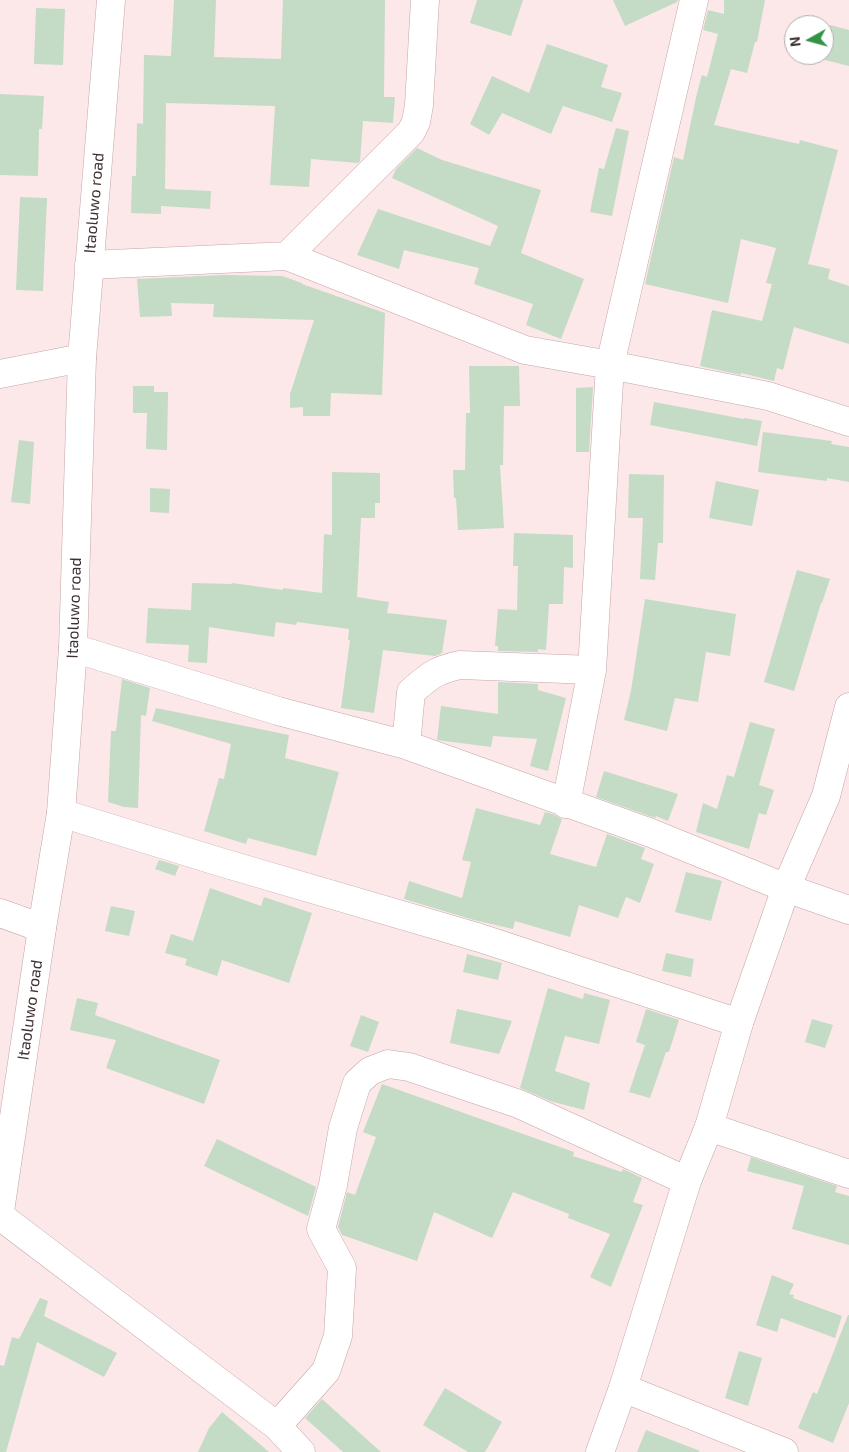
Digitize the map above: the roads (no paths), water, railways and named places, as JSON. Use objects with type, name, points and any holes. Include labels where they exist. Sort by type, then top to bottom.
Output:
[{"type":"street","name":"Itaoluwo road","points":[[0,1211],[61,813],[73,648],[82,358],[111,0]]},
{"type":"street","points":[[287,256],[411,132],[416,122],[419,106],[425,0]]},
{"type":"street","points":[[566,804],[592,670],[610,365],[694,0]]},
{"type":"street","points":[[89,265],[287,256],[526,350],[768,396],[849,422]]},
{"type":"street","points":[[0,374],[82,358]]},
{"type":"street","points":[[73,648],[278,711],[406,745],[650,833],[786,888],[849,910]]},
{"type":"street","points":[[406,745],[411,692],[431,675],[444,668],[460,665],[592,670]]},
{"type":"street","points":[[600,1452],[623,1388],[687,1181],[709,1127],[739,1023],[786,888],[826,796],[849,707]]},
{"type":"street","points":[[61,813],[220,862],[480,938],[739,1023]]},
{"type":"street","points":[[0,913],[42,928]]},
{"type":"street","points":[[277,1426],[326,1371],[338,1336],[342,1268],[321,1228],[334,1185],[343,1128],[354,1092],[357,1083],[370,1071],[388,1064],[409,1067],[518,1104],[687,1181]]},
{"type":"street","points":[[709,1127],[849,1174]]},
{"type":"street","points":[[0,1216],[277,1426],[301,1452]]},
{"type":"street","points":[[623,1388],[784,1452]]}]
